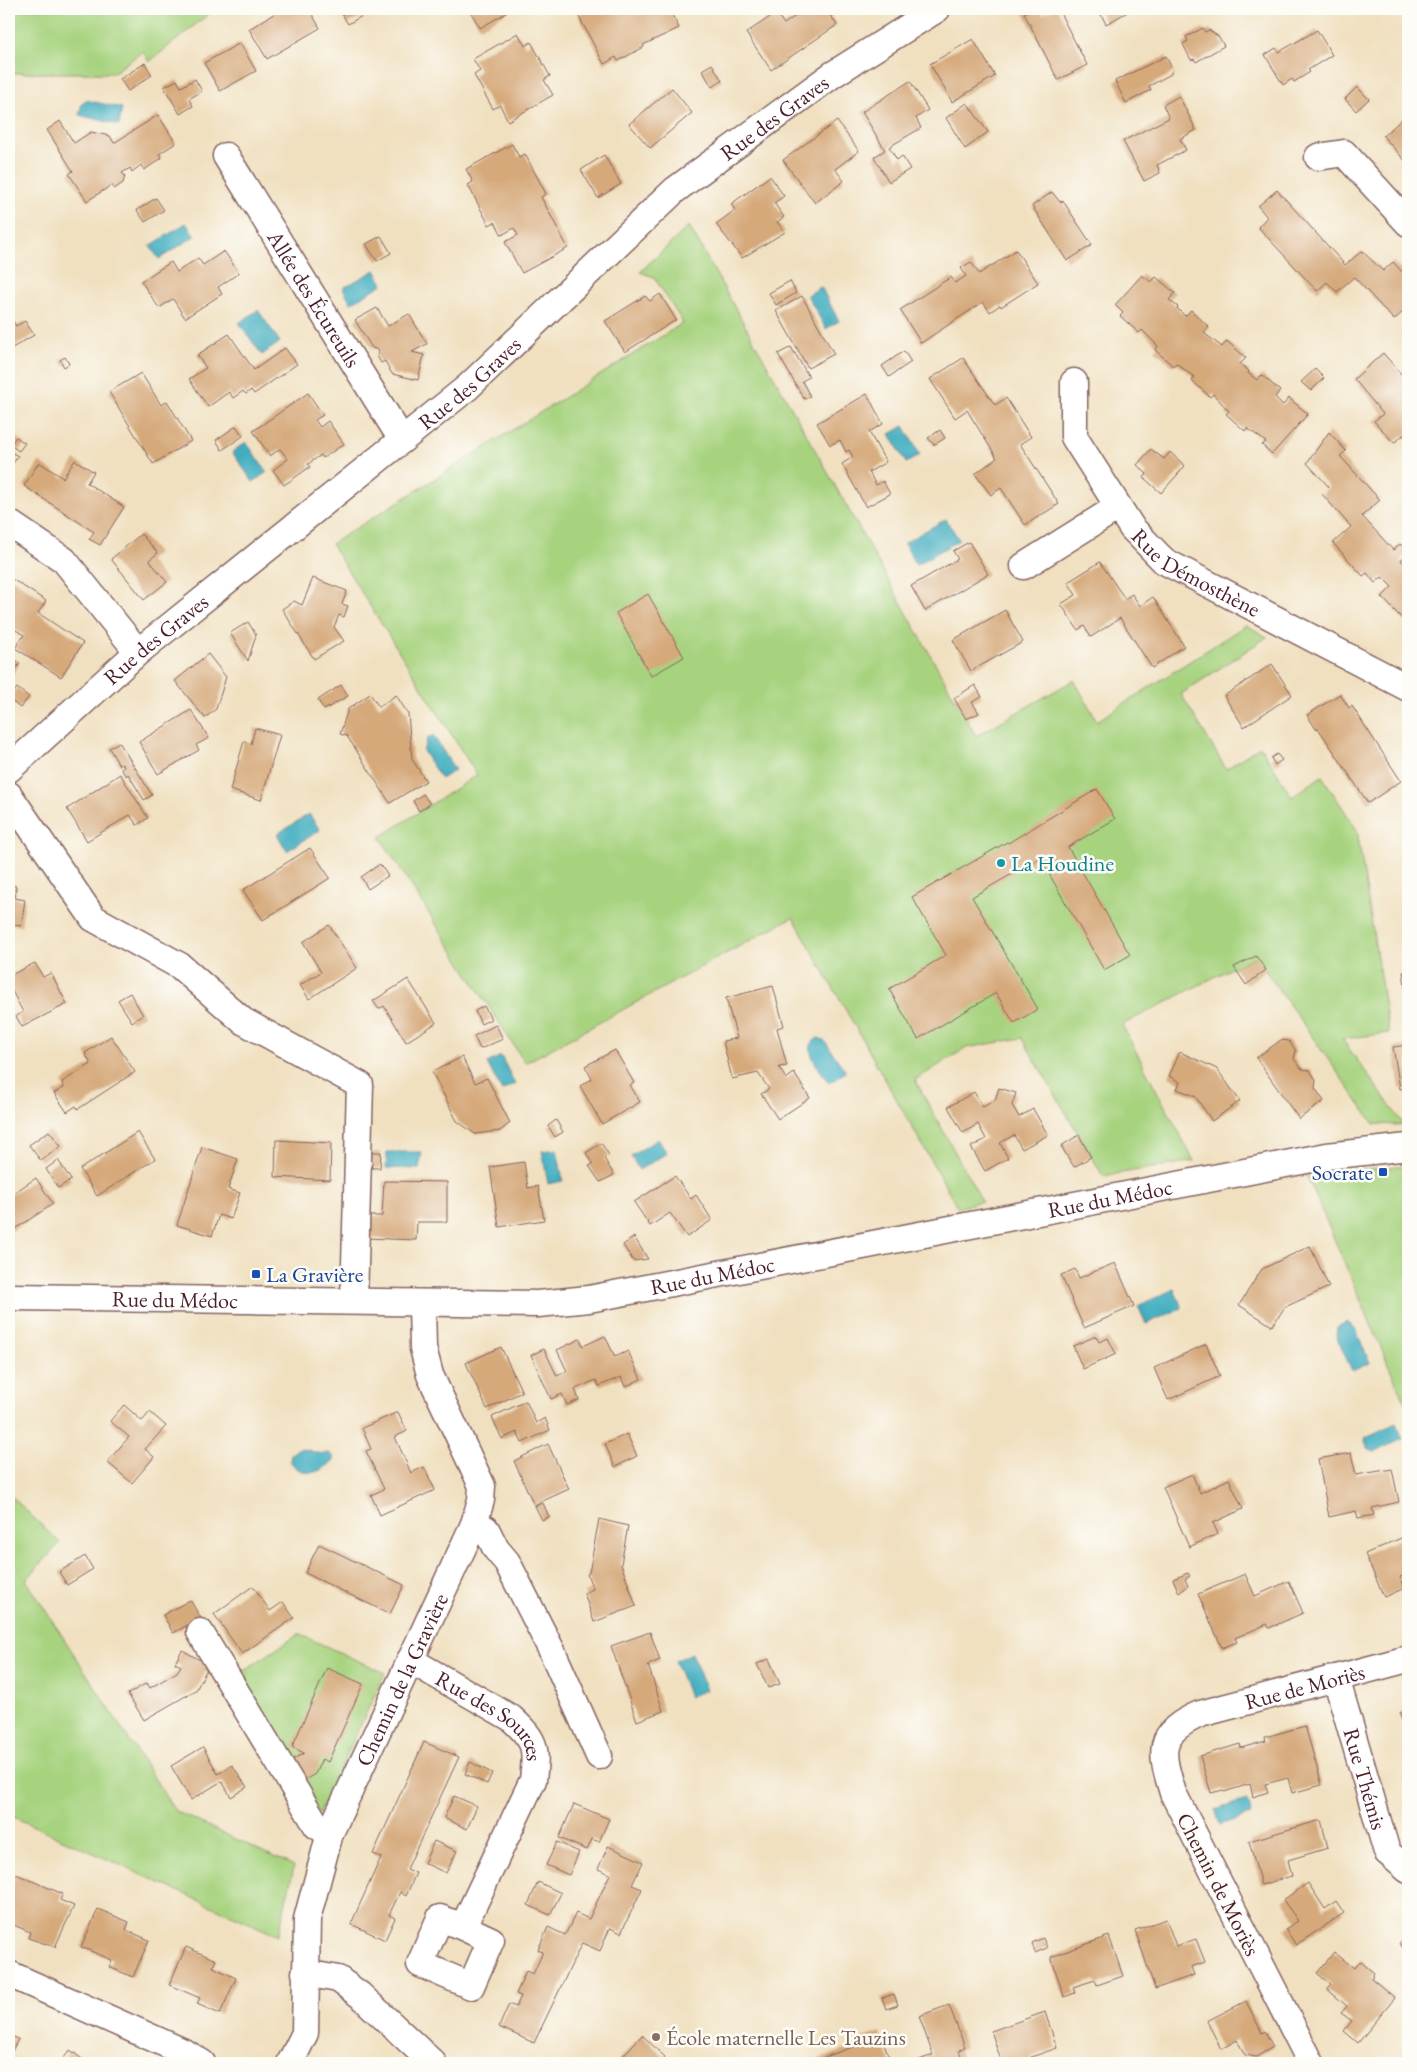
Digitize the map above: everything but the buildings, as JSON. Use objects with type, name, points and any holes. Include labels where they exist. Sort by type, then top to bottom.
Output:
[{"type":"street","name":"Rue des Graves","points":[[9,769],[138,652],[468,387],[675,190],[832,75],[937,9]]},
{"type":"street","points":[[1318,157],[1344,153],[1408,223]]},
{"type":"street","name":"Allée des Écureuils","points":[[226,156],[402,440]]},
{"type":"street","name":"Rue Démosthène","points":[[1074,382],[1074,437],[1132,528],[1164,561],[1408,688]]},
{"type":"street","points":[[1024,566],[1118,507]]},
{"type":"street","points":[[9,524],[64,560],[138,652]]},
{"type":"street","points":[[9,795],[93,918],[180,966],[243,1021],[360,1085],[354,1301]]},
{"type":"street","name":"Rue du Médoc","points":[[9,1297],[538,1304],[589,1299],[1327,1156],[1408,1147]]},
{"type":"street","name":"Chemin de la Gravière","points":[[290,2063],[305,2032],[307,1919],[330,1833],[474,1524],[481,1500],[482,1486],[430,1374],[423,1348],[422,1303]]},
{"type":"street","points":[[474,1524],[486,1529],[496,1549],[508,1562],[552,1652],[599,1756]]},
{"type":"street","points":[[200,1632],[316,1826],[330,1833]]},
{"type":"street","name":"Rue de Moriès","points":[[1200,1714],[1408,1659]]},
{"type":"street","name":"Rue des Sources","points":[[410,1660],[511,1718],[525,1731],[536,1755],[533,1780],[463,1927]]},
{"type":"street","name":"Rue Thémis","points":[[1336,1678],[1387,1852],[1408,1870]]},
{"type":"street","name":"Chemin de Moriès","points":[[1200,1714],[1181,1722],[1170,1733],[1164,1746],[1165,1767],[1173,1793],[1311,2063]]},
{"type":"street","points":[[305,1973],[338,1979],[360,1995],[433,2063]]},
{"type":"street","points":[[9,1974],[186,2052],[202,2063]]},
{"type":"green space","points":[[9,9],[215,9],[149,62],[143,51],[113,73],[9,73]]},
{"type":"green space","points":[[689,226],[976,736],[1074,680],[1097,721],[1246,625],[1267,637],[1181,694],[1226,769],[1260,746],[1292,797],[1322,776],[1357,830],[1389,1033],[1342,1039],[1404,1125],[1374,1124],[1255,956],[1122,1025],[1194,1161],[1103,1176],[1022,1038],[966,1048],[915,1080],[982,1201],[958,1208],[793,917],[525,1063],[380,837],[477,775],[331,544],[683,323],[654,277],[640,272]]},
{"type":"green space","points":[[1408,1165],[1408,1410],[1307,1176]]},
{"type":"green space","points":[[9,1494],[60,1543],[26,1580],[175,1811],[294,1866],[278,1936],[9,1815]]},
{"type":"green space","points":[[299,1634],[385,1673],[319,1814],[236,1676]]},
{"type":"water","points":[[86,100],[122,108],[119,125],[79,115],[82,103]]},
{"type":"water","points":[[186,223],[195,236],[159,259],[150,246]]},
{"type":"water","points":[[375,270],[383,284],[351,303],[343,288]]},
{"type":"water","points":[[821,287],[839,321],[826,329],[807,295]]},
{"type":"water","points":[[258,310],[280,342],[262,355],[239,323]]},
{"type":"water","points":[[904,426],[920,455],[906,463],[890,434]]},
{"type":"water","points":[[246,442],[267,472],[253,482],[232,452]]},
{"type":"water","points":[[946,519],[959,540],[916,565],[904,543]]},
{"type":"water","points":[[433,735],[455,770],[441,779],[423,751],[427,739]]},
{"type":"water","points":[[309,814],[320,830],[287,851],[277,834]]},
{"type":"water","points":[[818,1038],[824,1040],[846,1072],[829,1083],[817,1066],[811,1053],[813,1042]]},
{"type":"water","points":[[501,1056],[515,1084],[502,1091],[487,1063]]},
{"type":"water","points":[[658,1139],[667,1153],[639,1170],[631,1156]]},
{"type":"water","points":[[557,1149],[563,1181],[548,1184],[542,1151]]},
{"type":"water","points":[[387,1152],[422,1152],[419,1169],[386,1168]]},
{"type":"water","points":[[1174,1289],[1182,1308],[1146,1324],[1138,1306]]},
{"type":"water","points":[[1347,1322],[1355,1328],[1370,1363],[1352,1371],[1336,1336],[1337,1327]]},
{"type":"water","points":[[1396,1423],[1403,1439],[1374,1452],[1368,1449],[1365,1441],[1366,1437]]},
{"type":"water","points":[[298,1449],[321,1454],[329,1453],[334,1457],[334,1460],[323,1469],[306,1472],[295,1467],[290,1461],[291,1454]]},
{"type":"water","points":[[692,1653],[706,1690],[689,1697],[675,1661]]},
{"type":"water","points":[[1247,1800],[1251,1815],[1220,1825],[1215,1809]]},
{"type":"place","name":"La Houdine","points":[[1001,863]]},
{"type":"place","name":"Socrate","points":[[1383,1172]]},
{"type":"place","name":"La Gravière","points":[[256,1274]]},
{"type":"place","name":"École maternelle Les Tauzins","points":[[656,2037]]}]
